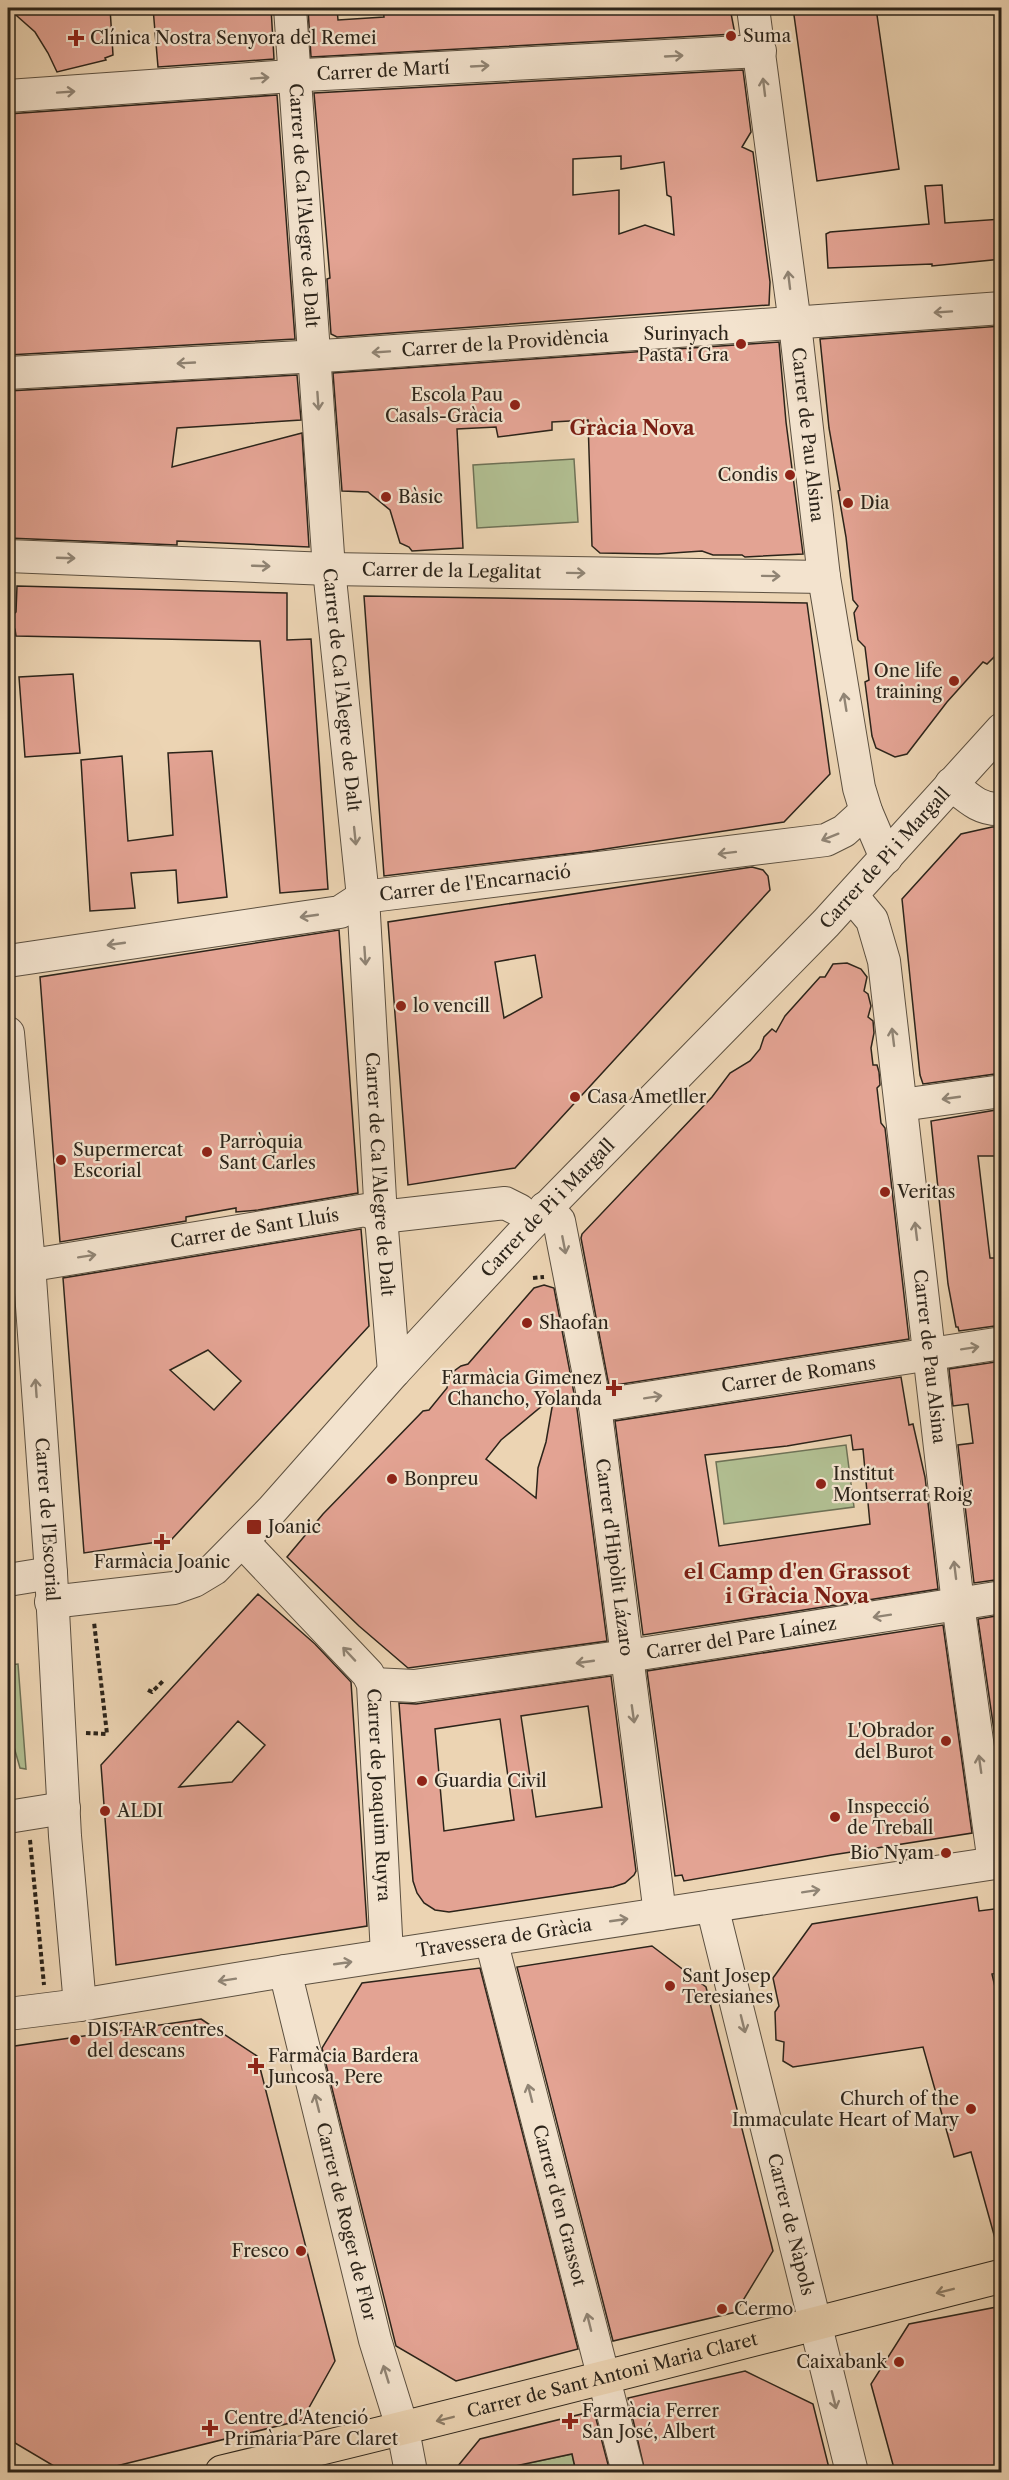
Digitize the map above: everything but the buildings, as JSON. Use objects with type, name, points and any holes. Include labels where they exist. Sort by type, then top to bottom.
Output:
[{"type":"main road","name":"Carrer de Sant Antoni Maria Claret","points":[[222,2472],[403,2430],[1002,2276]]},
{"type":"street","name":"Carrer de Ca l'Alegre de Dalt","points":[[290,8],[329,568],[363,897],[388,1216],[394,1372]]},
{"type":"street","name":"Carrer de Pau Alsina","points":[[753,8],[795,324],[825,577],[854,760],[866,811],[886,858]]},
{"type":"street","name":"Carrer de Martí","points":[[8,96],[296,76],[760,51]]},
{"type":"street","name":"Carrer de la Providència","points":[[8,373],[315,356],[1002,308]]},
{"type":"street","name":"Carrer de la Legalitat","points":[[8,556],[329,568],[825,577]]},
{"type":"street","name":"Carrer de Pi i Margall","points":[[8,1580],[51,1588],[174,1588],[194,1581],[214,1569],[243,1542],[394,1372],[539,1215],[852,896],[1002,729]]},
{"type":"street","points":[[951,784],[981,807],[990,810],[1002,809]]},
{"type":"street","name":"Carrer de l'Encarnació","points":[[8,961],[340,912],[363,897],[826,840],[844,831],[866,811]]},
{"type":"street","name":"Carrer de Pau Alsina","points":[[852,896],[872,920],[884,961],[958,1604],[998,1863]]},
{"type":"street","name":"Carrer de l'Escorial","points":[[8,1033],[18,1266],[28,1286],[80,2005]]},
{"type":"street","points":[[901,1106],[1002,1091]]},
{"type":"street","name":"Carrer de Sant Lluís","points":[[18,1266],[366,1210],[388,1216],[505,1203],[539,1215]]},
{"type":"street","name":"Carrer d'Hipòlit Lázaro","points":[[539,1215],[559,1221],[595,1406],[660,1914]]},
{"type":"street","name":"Carrer de Romans","points":[[595,1406],[1002,1343]]},
{"type":"street","name":"Carrer de Joaquim Ruyra","points":[[243,1542],[368,1674],[373,1684],[387,1955]]},
{"type":"street","name":"Carrer del Pare Laínez","points":[[373,1684],[414,1686],[626,1656],[1002,1597]]},
{"type":"street","points":[[19,1825],[64,1808]]},
{"type":"street","name":"Travessera de Gràcia","points":[[8,2014],[80,2005],[387,1955],[998,1863]]},
{"type":"street","name":"Carrer de Nàpols","points":[[712,1906],[733,1982],[852,2472]]},
{"type":"street","name":"Carrer d'en Grassot","points":[[491,1940],[628,2472]]},
{"type":"street","name":"Carrer de Roger de Flor","points":[[285,1971],[375,2340],[403,2430],[411,2472]]},
{"type":"path","points":[[104,1565],[138,1560]]},
{"type":"path","points":[[79,1733],[106,1734],[94,1620]]},
{"type":"path","points":[[148,1690],[152,1692],[164,1680]]},
{"type":"path","points":[[19,1825],[45,1992]]},
{"type":"green space","points":[[574,459],[578,522],[477,528],[473,465]]},
{"type":"green space","points":[[846,1445],[854,1507],[724,1524],[716,1462]]},
{"type":"green space","points":[[18,1664],[26,1769],[20,1768],[8,1726],[8,1665]]},
{"type":"green space","points":[[572,2454],[576,2472],[486,2472]]},
{"type":"place","name":"Suma","points":[[731,36]]},
{"type":"place","name":"Clínica Nostra Senyora del Remei","points":[[76,38]]},
{"type":"place","name":"Surinyach Pasta i Gra","points":[[741,344]]},
{"type":"place","name":"Escola Pau Casals-Gràcia","points":[[515,405]]},
{"type":"place","name":"Condis","points":[[790,475]]},
{"type":"place","name":"Bàsic","points":[[386,497]]},
{"type":"place","name":"Dia","points":[[848,503]]},
{"type":"place","name":"One life training","points":[[954,681]]},
{"type":"place","name":"lo vencill","points":[[401,1006]]},
{"type":"place","name":"Casa Ametller","points":[[575,1097]]},
{"type":"place","name":"Parròquia Sant Carles","points":[[207,1152]]},
{"type":"place","name":"Supermercat Escorial","points":[[61,1160]]},
{"type":"place","name":"Veritas","points":[[885,1192]]},
{"type":"place","name":"Shaofan","points":[[527,1323]]},
{"type":"place","name":"Farmàcia Gimenez Chancho, Yolanda","points":[[614,1388]]},
{"type":"place","name":"Bonpreu","points":[[392,1479]]},
{"type":"place","name":"Institut Montserrat Roig","points":[[821,1484]]},
{"type":"place","name":"Joanic","points":[[254,1527]]},
{"type":"place","name":"Farmàcia Joanic","points":[[162,1542]]},
{"type":"place","name":"L'Obrador del Burot","points":[[946,1741]]},
{"type":"place","name":"Guardia Civil","points":[[422,1781]]},
{"type":"place","name":"ALDI","points":[[105,1811]]},
{"type":"place","name":"Inspecció de Treball","points":[[835,1817]]},
{"type":"place","name":"Bio Nyam","points":[[946,1853]]},
{"type":"place","name":"Sant Josep Teresianes","points":[[670,1986]]},
{"type":"place","name":"DISTAR centres del descans","points":[[75,2040]]},
{"type":"place","name":"Farmàcia Bardera Juncosa, Pere","points":[[256,2066]]},
{"type":"place","name":"Church of the Immaculate Heart of Mary","points":[[971,2109]]},
{"type":"place","name":"Fresco","points":[[301,2251]]},
{"type":"place","name":"Cermo","points":[[722,2309]]},
{"type":"place","name":"Caixabank","points":[[899,2362]]},
{"type":"place","name":"Farmàcia Ferrer San José, Albert","points":[[570,2421]]},
{"type":"place","name":"Centre d'Atenció Primària Pare Claret","points":[[210,2428]]},
{"type":"district","name":"Gràcia Nova","points":[[632,428]]},
{"type":"district","name":"el Camp d'en Grassot i Gràcia Nova","points":[[797,1583]]}]
